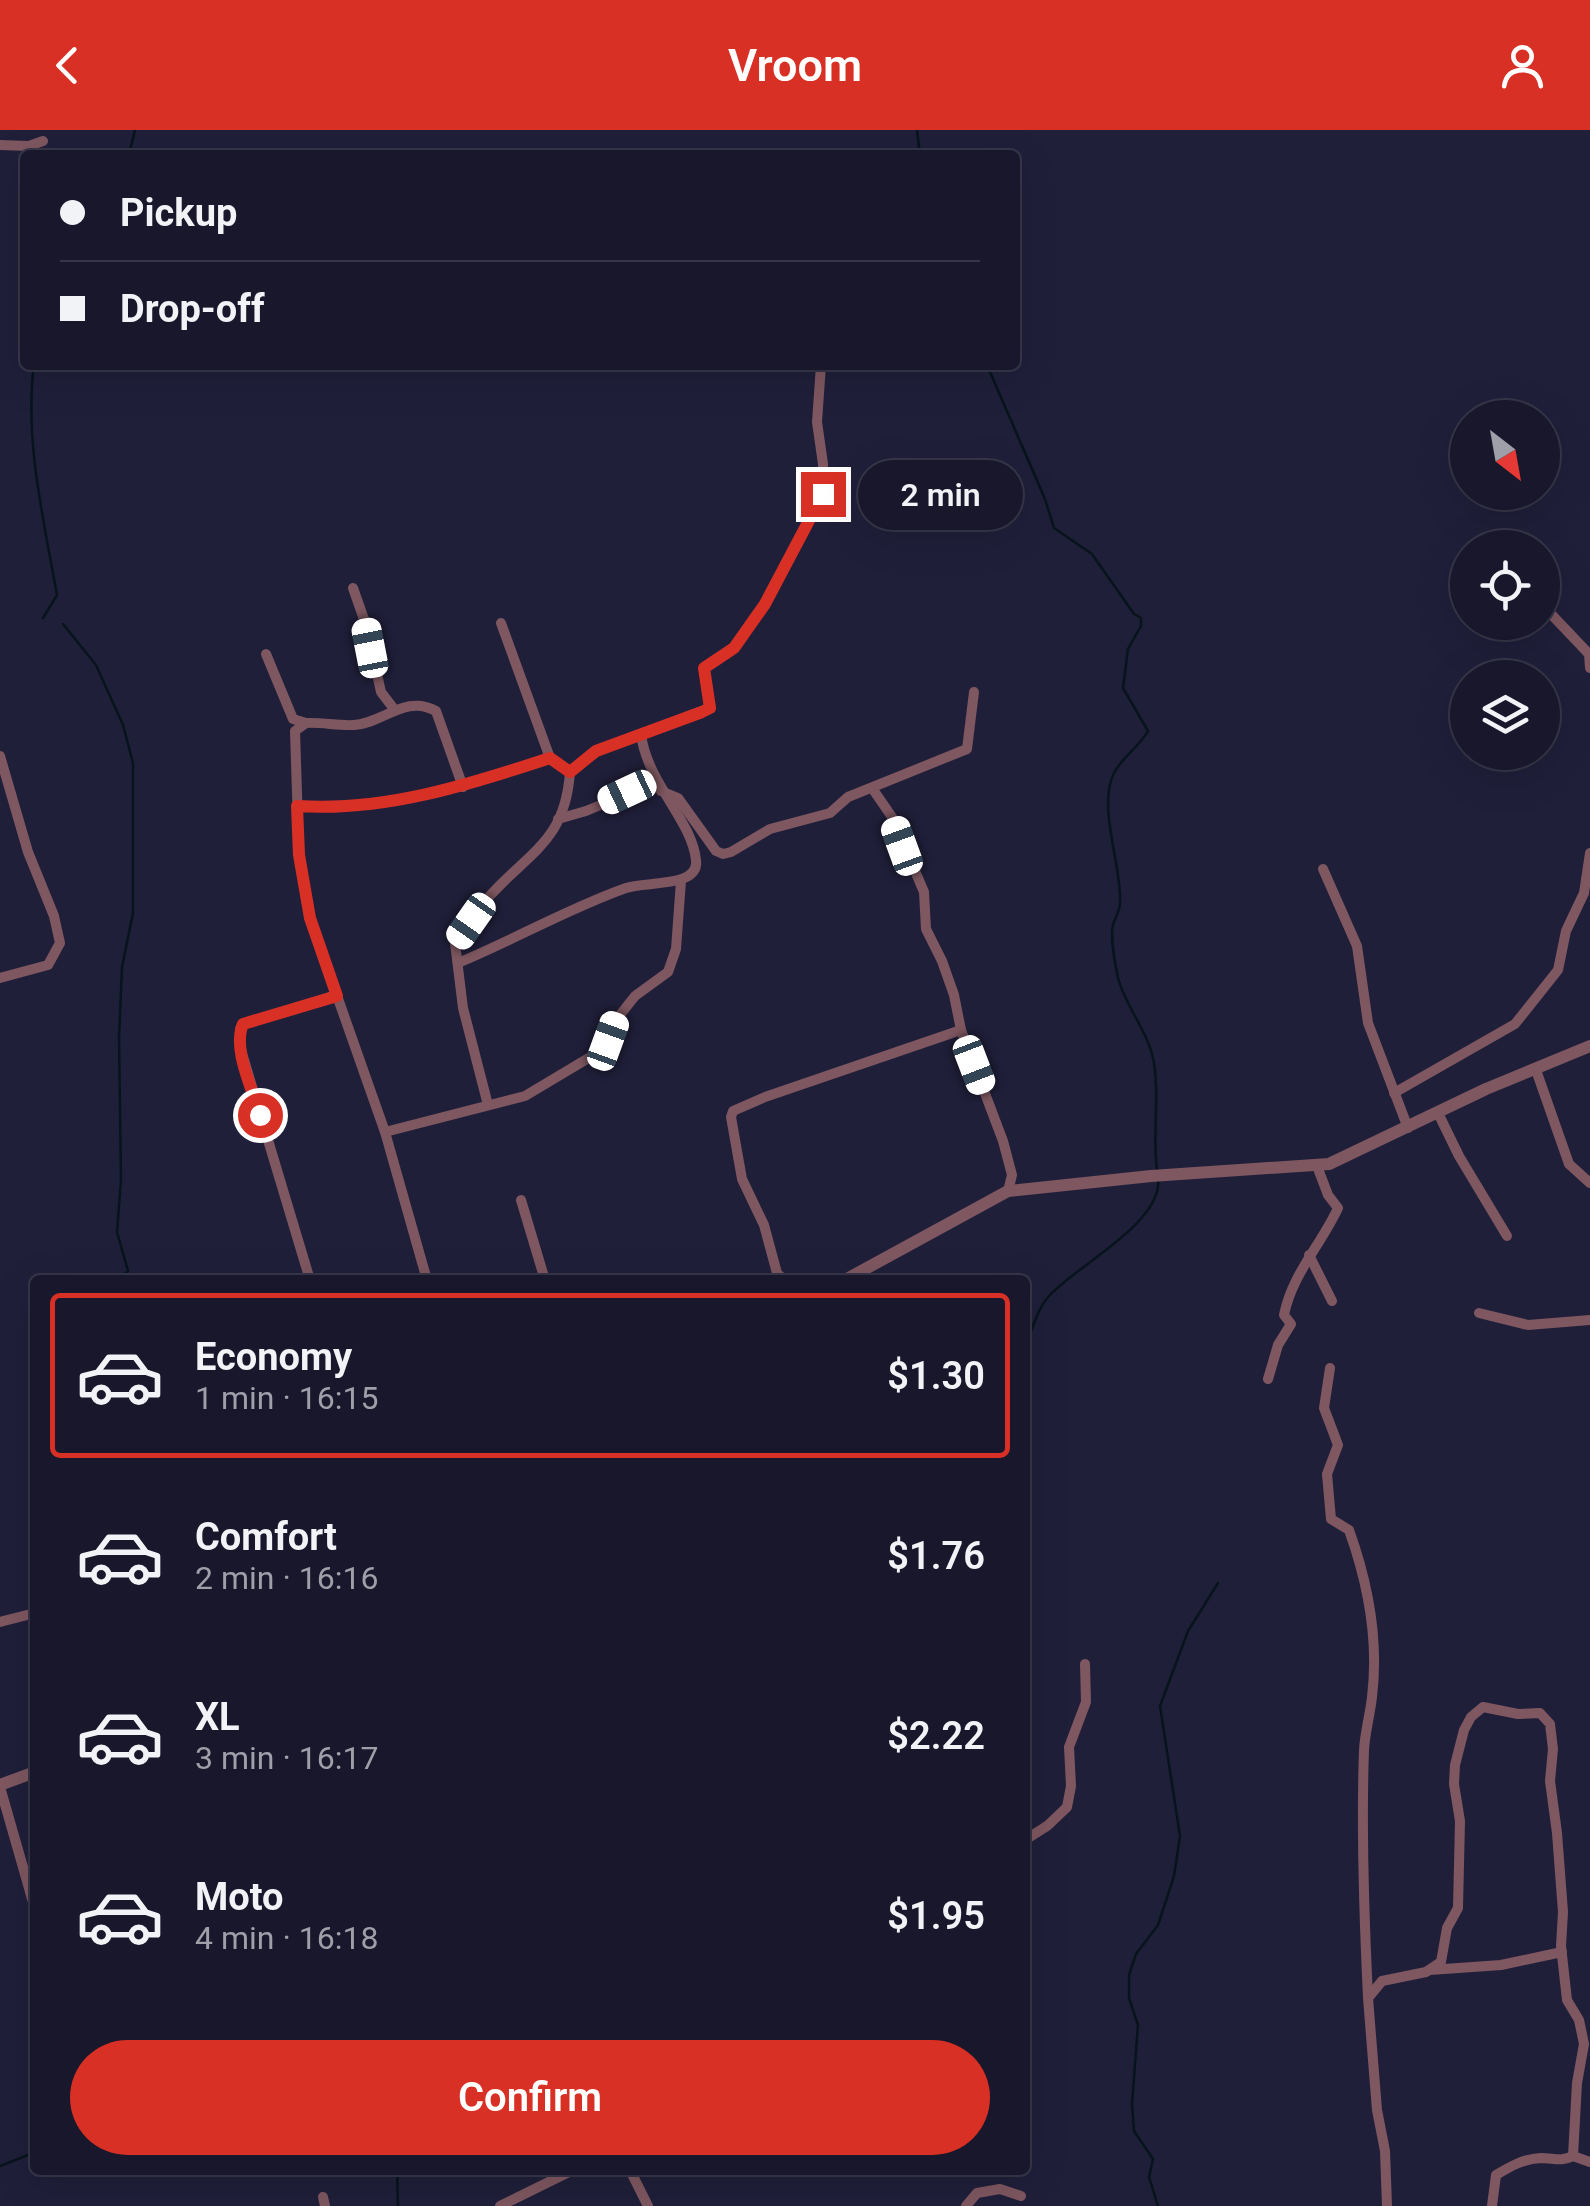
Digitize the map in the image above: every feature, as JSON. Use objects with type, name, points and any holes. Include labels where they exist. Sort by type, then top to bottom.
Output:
[{"type":"street","points":[[0,146],[43,142]]},
{"type":"street","points":[[488,1105],[463,1008],[456,943],[487,898],[546,844],[569,789],[570,772],[596,751],[710,708],[704,668],[734,648],[765,604],[816,514],[823,494],[817,422],[822,370]]},
{"type":"street","points":[[353,588],[381,692],[394,708]]},
{"type":"street","points":[[501,623],[550,758],[570,772]]},
{"type":"street","points":[[1560,624],[1589,654],[1590,668]]},
{"type":"street","points":[[266,654],[293,718],[299,855],[310,918],[386,1132],[427,1275]]},
{"type":"street","points":[[658,786],[678,798],[716,851],[723,854],[770,830],[830,813],[848,797],[968,749],[974,692]]},
{"type":"street","points":[[293,718],[306,723],[354,725],[374,720],[394,708],[424,705],[436,711],[463,787]]},
{"type":"street","points":[[295,732],[306,723]]},
{"type":"street","points":[[458,964],[631,886],[682,882],[693,872],[697,862],[689,838],[658,786],[642,748],[641,734]]},
{"type":"street","points":[[0,756],[60,943],[48,965],[0,978]]},
{"type":"street","points":[[297,806],[367,807],[463,787],[550,758]]},
{"type":"street","points":[[558,819],[658,786]]},
{"type":"street","points":[[872,788],[892,817],[924,892],[926,928],[954,995],[961,1030],[1003,1141],[1012,1176],[1008,1191]]},
{"type":"street","points":[[1394,1093],[1515,1024],[1558,970],[1566,930],[1584,893],[1590,853]]},
{"type":"street","points":[[1323,870],[1357,946],[1368,1022],[1408,1128]]},
{"type":"street","points":[[386,1132],[525,1096],[602,1050],[616,1020],[635,996],[668,972],[676,949],[682,882]]},
{"type":"street","points":[[309,1275],[242,1050],[240,1030],[243,1024],[337,996]]},
{"type":"street","points":[[778,1275],[764,1224],[742,1179],[733,1111],[961,1030]]},
{"type":"street","points":[[854,1275],[1008,1191],[1317,1166],[1346,1158],[1486,1088],[1590,1046]]},
{"type":"street","points":[[1536,1070],[1569,1164],[1590,1183]]},
{"type":"street","points":[[1438,1113],[1507,1236]]},
{"type":"street","points":[[1268,1379],[1278,1345],[1291,1324],[1284,1315],[1287,1299],[1308,1255],[1338,1208],[1328,1195],[1317,1166]]},
{"type":"street","points":[[521,1200],[544,1275]]},
{"type":"street","points":[[1308,1255],[1332,1302]]},
{"type":"street","points":[[1479,1312],[1528,1325],[1590,1320]]},
{"type":"street","points":[[1330,1368],[1324,1408],[1338,1445],[1327,1474],[1330,1519],[1350,1530],[1360,1560],[1370,1605],[1374,1660],[1364,1745],[1363,1895],[1376,2110],[1385,2151],[1386,2206]]},
{"type":"street","points":[[0,1622],[30,1613]]},
{"type":"street","points":[[1030,1837],[1048,1826],[1067,1806],[1070,1747],[1086,1702],[1084,1664]]},
{"type":"street","points":[[1429,1970],[1440,1962],[1447,1928],[1458,1908],[1460,1820],[1454,1784],[1460,1740],[1472,1717],[1484,1707],[1518,1714],[1540,1712],[1550,1724],[1553,1749],[1550,1782],[1567,2000],[1579,2020],[1584,2044],[1577,2083],[1573,2156]]},
{"type":"street","points":[[30,1774],[0,1786],[30,1891]]},
{"type":"street","points":[[1368,1998],[1382,1980],[1429,1970],[1502,1965],[1562,1952]]},
{"type":"street","points":[[1492,2206],[1496,2175],[1517,2162],[1542,2158],[1564,2161],[1573,2156],[1590,2162]]},
{"type":"street","points":[[500,2206],[563,2175]]},
{"type":"street","points":[[632,2175],[648,2206]]},
{"type":"street","points":[[966,2206],[976,2193],[1000,2189],[1022,2196]]},
{"type":"waterway","points":[[130,150],[135,130]]},
{"type":"waterway","points":[[917,130],[919,150]]},
{"type":"waterway","points":[[34,370],[33,451],[57,595],[43,618]]},
{"type":"waterway","points":[[989,370],[1054,528],[1092,554],[1134,614],[1141,618],[1141,626],[1128,649],[1123,688],[1148,731],[1114,773],[1108,802],[1120,888],[1120,906],[1112,931],[1113,951],[1122,989],[1154,1063],[1157,1170]]},
{"type":"waterway","points":[[63,624],[96,665],[123,725],[133,763],[133,913],[122,967],[119,1038],[121,1180],[117,1232],[128,1271],[124,1275]]},
{"type":"waterway","points":[[1030,1334],[1045,1301],[1147,1211],[1156,1194],[1158,1178]]},
{"type":"waterway","points":[[1158,2206],[1149,2177],[1153,2159],[1134,2131],[1132,2104],[1138,2025],[1129,1998],[1129,1975],[1136,1954],[1158,1925],[1174,1876],[1180,1836],[1160,1706],[1188,1631],[1218,1583]]},
{"type":"waterway","points":[[0,2166],[30,2155]]},
{"type":"waterway","points":[[397,2175],[398,2206]]},
{"type":"route","points":[[260,1115],[242,1050],[243,1024],[337,996],[310,918],[299,855],[297,806],[367,807],[463,787],[550,758],[570,772],[596,751],[710,708],[704,668],[734,648],[765,604],[816,514],[823,494]]}]
